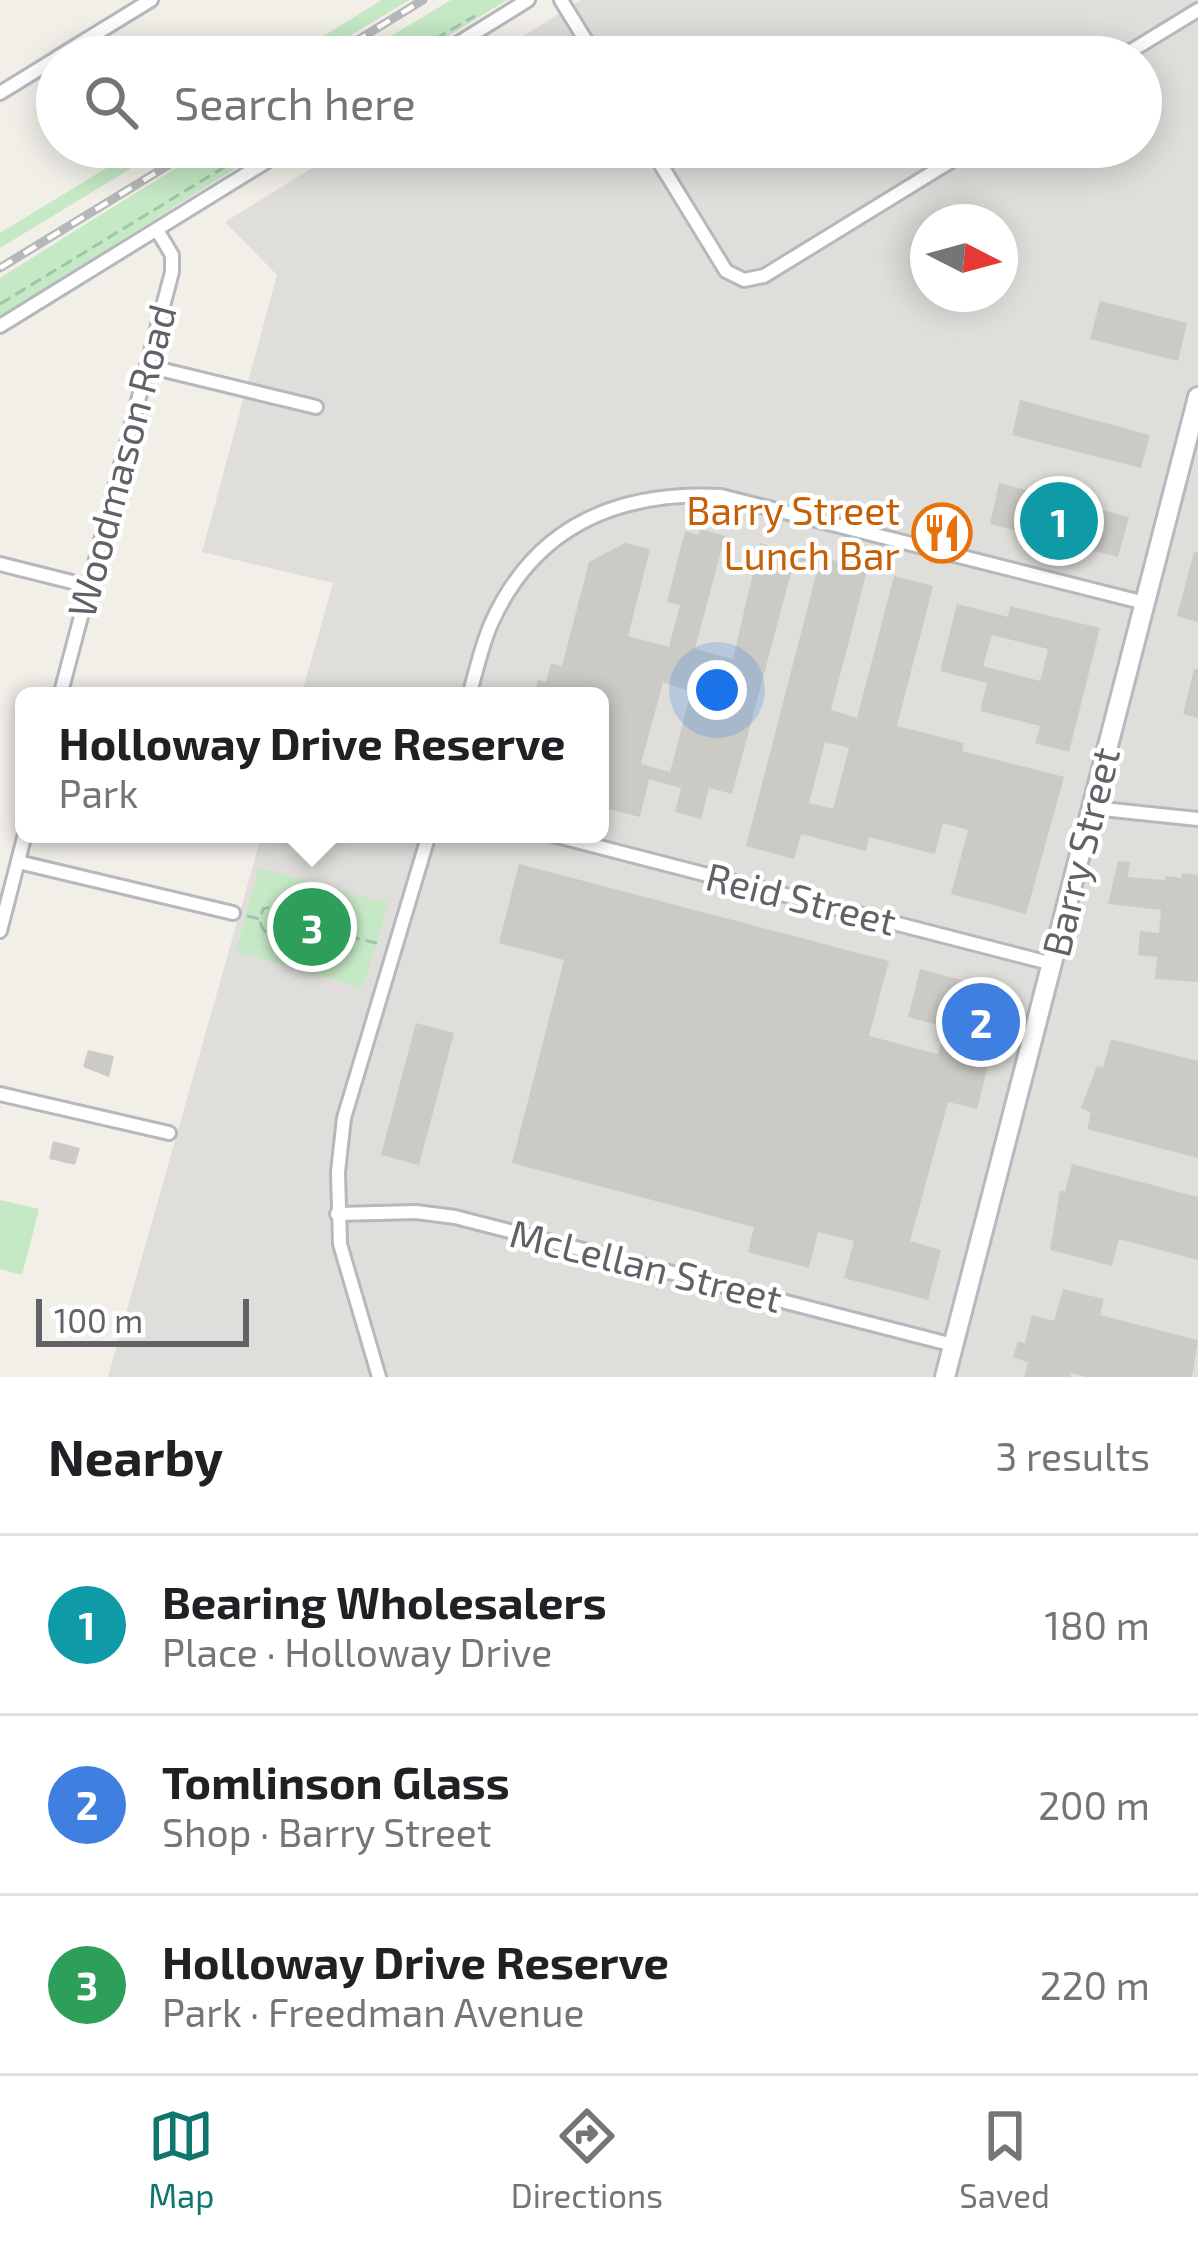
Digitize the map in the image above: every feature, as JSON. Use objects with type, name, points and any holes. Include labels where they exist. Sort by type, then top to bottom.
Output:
[{"type":"main road","name":"Barry Street","points":[[945,1377],[1198,397]]},
{"type":"street","points":[[470,36],[528,0]]},
{"type":"street","points":[[561,0],[583,36]]},
{"type":"street","points":[[90,36],[146,1]]},
{"type":"street","points":[[1155,36],[1198,10]]},
{"type":"street","points":[[0,93],[36,70]]},
{"type":"street","points":[[0,326],[256,168]]},
{"type":"street","points":[[663,168],[726,271],[744,280],[764,277],[940,168]]},
{"type":"street","name":"Woodmason Road","points":[[62,687],[172,272],[172,255],[157,230]]},
{"type":"street","points":[[147,366],[316,407]]},
{"type":"street","points":[[473,687],[491,626],[534,562],[553,542],[594,516],[654,496],[721,496],[1145,603]]},
{"type":"street","points":[[0,564],[88,586]]},
{"type":"street","points":[[1093,808],[1198,819]]},
{"type":"street","points":[[0,932],[23,843]]},
{"type":"street","points":[[379,1377],[345,1266],[337,1214],[344,1118],[426,843]]},
{"type":"street","name":"Reid Street","points":[[584,843],[1053,964]]},
{"type":"street","points":[[18,862],[232,913]]},
{"type":"street","points":[[0,1094],[169,1133]]},
{"type":"street","name":"McLellan Street","points":[[337,1214],[416,1212],[455,1217],[952,1346]]},
{"type":"path","points":[[440,36],[483,11]]},
{"type":"path","points":[[0,304],[223,168]]},
{"type":"path","points":[[310,899],[344,922],[352,938],[336,951],[291,951],[271,941],[260,919],[263,909],[310,899]]},
{"type":"path","points":[[232,913],[260,919]]},
{"type":"path","points":[[352,938],[393,947]]},
{"type":"shaded area","points":[[581,0],[1198,0],[1198,1377],[108,1377],[259,843],[609,843],[609,687],[304,687],[333,583],[202,552],[277,275],[225,222],[312,168],[1162,168],[1162,36],[524,36]]},
{"type":"green space","points":[[382,0],[409,0],[350,36],[323,36]]},
{"type":"green space","points":[[451,0],[507,0],[448,36],[391,36]]},
{"type":"green space","points":[[107,168],[131,168],[0,248],[0,233]]},
{"type":"green space","points":[[175,168],[236,168],[0,317],[0,278]]},
{"type":"green space","points":[[259,868],[388,903],[363,988],[236,951]]},
{"type":"green space","points":[[0,1200],[39,1209],[22,1275],[0,1269]]},
{"type":"building","points":[[1100,301],[1187,323],[1178,361],[1090,339]]},
{"type":"building","points":[[1020,400],[1150,435],[1141,468],[1012,435]]},
{"type":"building","points":[[999,483],[1129,517],[1118,557],[990,524]]},
{"type":"building","points":[[700,529],[725,536],[695,649],[733,659],[760,543],[807,559],[809,552],[867,571],[831,710],[857,718],[894,576],[933,586],[897,726],[964,743],[962,751],[1064,777],[1026,914],[951,894],[968,830],[943,823],[935,854],[869,837],[866,851],[801,834],[794,859],[746,846],[816,575],[792,569],[732,794],[709,788],[701,819],[675,812],[681,788],[649,779],[640,817],[609,809],[609,687],[536,687],[538,680],[546,682],[551,663],[562,666],[589,562],[625,543],[650,549],[628,636],[669,647],[680,605],[667,602],[685,531],[698,535]],"holes":[[[663,682],[691,692],[670,772],[641,764]],[[825,742],[849,748],[833,809],[809,803]]]},
{"type":"building","points":[[1194,552],[1198,553],[1198,622],[1177,616]]},
{"type":"building","points":[[957,604],[1008,617],[1010,606],[1100,628],[1069,752],[1035,743],[1040,726],[980,711],[987,683],[940,671]],"holes":[[[992,635],[1048,649],[1040,681],[983,666]]]},
{"type":"building","points":[[1194,669],[1198,669],[1198,718],[1183,714]]},
{"type":"building","points":[[1118,861],[1130,862],[1128,877],[1165,880],[1166,876],[1181,878],[1182,873],[1198,875],[1198,982],[1155,979],[1157,957],[1138,955],[1140,931],[1159,933],[1161,910],[1108,904]]},
{"type":"building","points":[[519,864],[889,961],[869,1036],[938,1054],[946,1027],[908,1017],[920,969],[996,989],[983,1057],[990,1058],[977,1109],[948,1102],[910,1241],[941,1250],[928,1300],[844,1278],[854,1241],[818,1232],[809,1268],[748,1252],[754,1227],[512,1163],[564,960],[499,943]]},
{"type":"building","points":[[416,1023],[454,1033],[419,1165],[381,1155]]},
{"type":"building","points":[[1111,1039],[1198,1061],[1198,1158],[1087,1129],[1091,1113],[1081,1108],[1097,1066],[1103,1068]]},
{"type":"building","points":[[88,1050],[114,1056],[109,1077],[83,1067]]},
{"type":"building","points":[[53,1141],[80,1148],[75,1165],[49,1159]]},
{"type":"building","points":[[1072,1164],[1198,1197],[1198,1260],[1119,1239],[1112,1266],[1050,1250],[1060,1190],[1065,1192]]},
{"type":"building","points":[[1063,1289],[1104,1299],[1100,1315],[1198,1340],[1192,1377],[1071,1373],[1071,1377],[1024,1377],[1028,1362],[1013,1358],[1018,1341],[1025,1343],[1032,1315],[1054,1321]]},
{"type":"railway","points":[[364,36],[423,0]]},
{"type":"railway","points":[[0,268],[164,168]]},
{"type":"place","name":"Bearing Wholesalers","points":[[1059,521]]},
{"type":"place","name":"Barry Street Lunch Bar","points":[[942,533]]},
{"type":"place","name":"Holloway Drive Reserve","points":[[312,927]]},
{"type":"place","name":"Tomlinson Glass","points":[[981,1022]]}]
